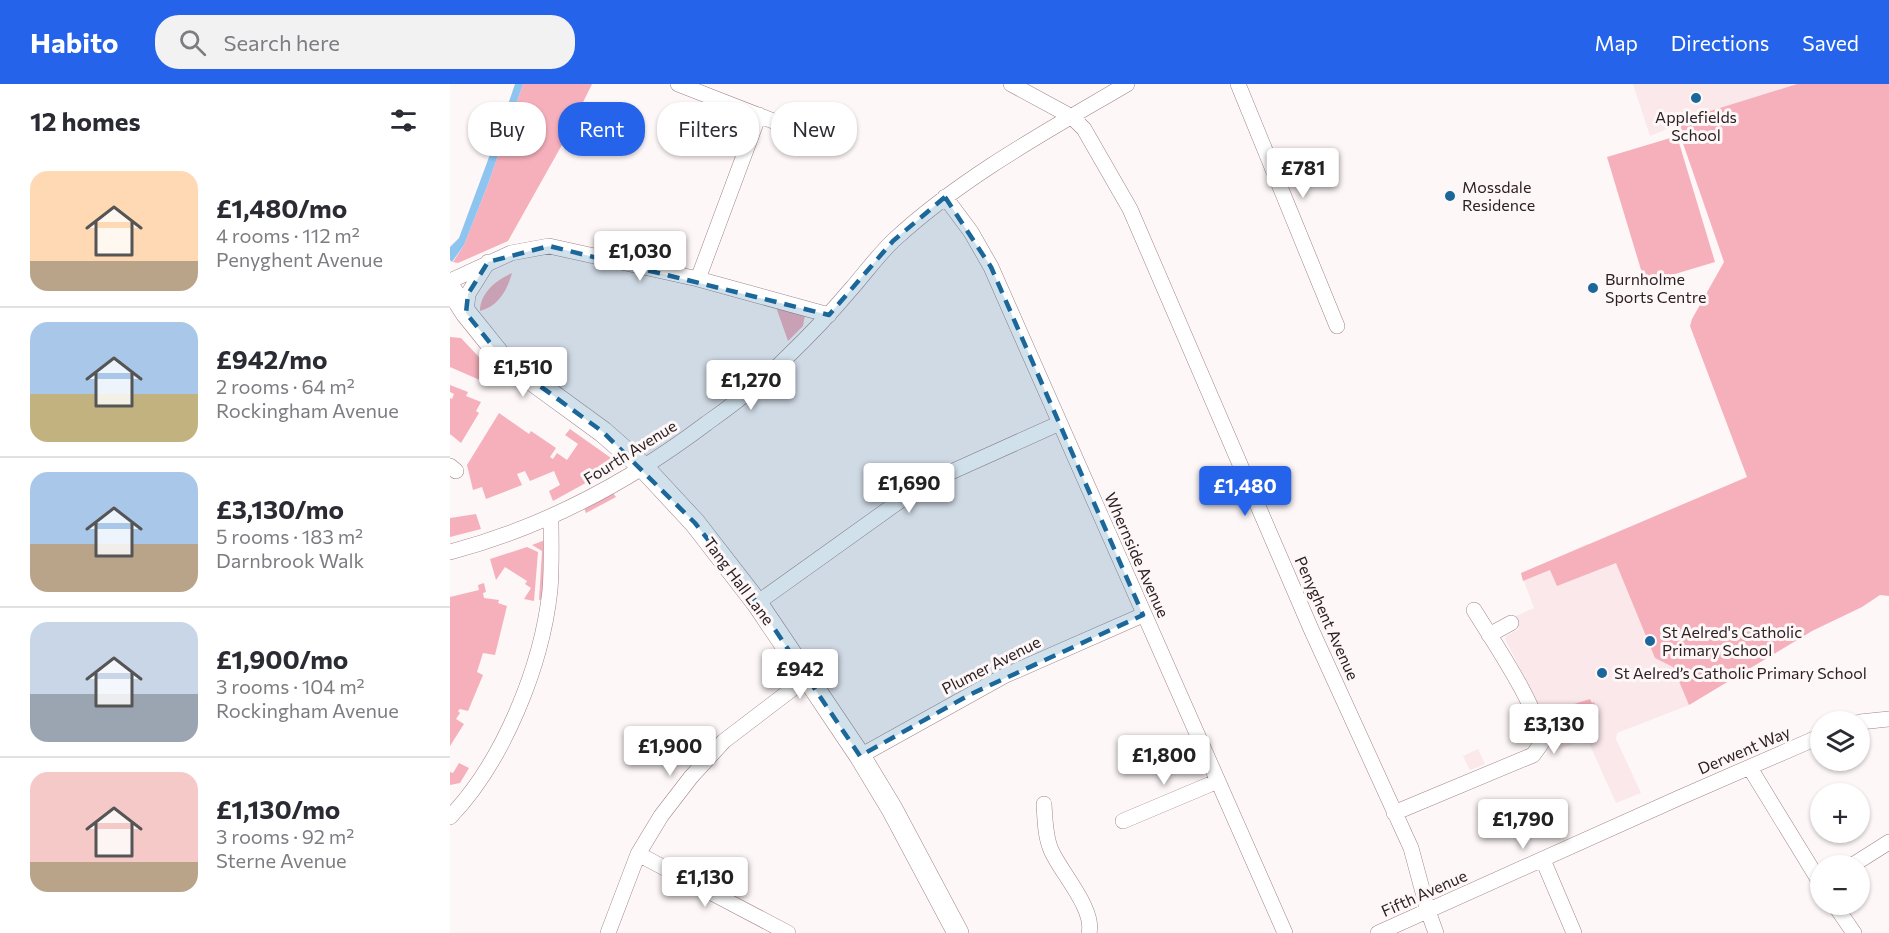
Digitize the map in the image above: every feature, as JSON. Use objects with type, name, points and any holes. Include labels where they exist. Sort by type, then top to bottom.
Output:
[{"type":"street","points":[[678,84],[725,102]]},
{"type":"street","points":[[1011,84],[1072,117]]},
{"type":"street","name":"Fourth Avenue","points":[[450,552],[499,538],[599,494],[690,436],[739,400],[783,362],[829,315],[893,241],[945,197],[1127,84]]},
{"type":"street","points":[[1238,84],[1337,326]]},
{"type":"street","points":[[759,115],[771,120]]},
{"type":"street","name":"Penyghent Avenue","points":[[1072,117],[1084,129],[1114,179],[1144,240],[1307,618],[1415,860],[1436,933]]},
{"type":"street","points":[[698,279],[744,156]]},
{"type":"street","name":"Whernside Avenue","points":[[945,197],[971,232],[991,267],[1285,933]]},
{"type":"street","points":[[450,281],[511,253],[549,246],[698,279],[829,315]]},
{"type":"street","points":[[466,313],[468,294],[488,262]]},
{"type":"street","name":"Tang Hall Lane","points":[[450,288],[466,313],[503,359],[603,432],[643,467],[696,523],[757,603],[860,756],[892,809],[958,933]]},
{"type":"street","points":[[757,603],[922,485],[1060,423]]},
{"type":"street","points":[[450,817],[456,801],[502,744],[539,653],[550,590],[551,517]]},
{"type":"street","points":[[1394,813],[1538,751],[1541,739],[1535,716],[1520,686],[1474,610]]},
{"type":"street","name":"Plumer Avenue","points":[[860,756],[1004,676],[1143,615]]},
{"type":"street","points":[[1489,635],[1511,623]]},
{"type":"street","points":[[608,933],[638,854],[661,816],[691,777],[724,741],[808,677]]},
{"type":"street","points":[[1870,721],[1889,719],[1889,714]]},
{"type":"street","name":"Derwent Way","points":[[1681,797],[1810,741]]},
{"type":"street","points":[[1750,768],[1810,866]]},
{"type":"street","points":[[1123,821],[1218,781]]},
{"type":"street","name":"Fifth Avenue","points":[[1378,933],[1681,797]]},
{"type":"street","points":[[1044,804],[1039,822],[1051,851],[1090,920],[1089,933]]},
{"type":"street","points":[[1868,855],[1889,842]]},
{"type":"street","points":[[638,854],[788,933]]},
{"type":"street","points":[[1543,860],[1574,933]]},
{"type":"street","points":[[1842,915],[1854,933]]},
{"type":"highlighted area","points":[[945,197],[991,267],[1143,615],[971,694],[860,756],[757,603],[695,523],[603,432],[503,359],[466,313],[468,294],[488,262],[549,246],[829,315],[893,241]]},
{"type":"shaded area","points":[[523,84],[592,84],[583,102],[558,102],[558,152],[508,241],[458,263],[453,262],[464,245],[498,156],[546,156],[546,102],[517,102]]},
{"type":"shaded area","name":"Applefields School","points":[[1633,84],[1797,84],[1710,111],[1650,136]]},
{"type":"shaded area","points":[[1797,84],[1889,84],[1889,596],[1880,595],[1862,607],[1812,631],[1689,705],[1673,667],[1655,658],[1616,563],[1557,586],[1550,570],[1523,581],[1521,573],[1747,477],[1690,326],[1724,262],[1677,126],[1710,111]]},
{"type":"shaded area","points":[[1677,136],[1715,262],[1645,283],[1607,157]]},
{"type":"shaded area","points":[[512,273],[497,302],[480,311],[483,298],[490,288],[500,279]]},
{"type":"shaded area","points":[[776,307],[805,315],[803,326],[788,341]]},
{"type":"shaded area","points":[[450,337],[461,338],[494,373],[489,384],[450,367]]},
{"type":"shaded area","points":[[450,385],[468,392],[466,396],[481,402],[476,411],[479,413],[461,443],[450,434],[450,398],[452,399],[454,394],[450,392]]},
{"type":"shaded area","points":[[499,413],[529,434],[531,431],[556,448],[550,457],[553,459],[557,453],[567,460],[578,444],[565,435],[570,429],[611,458],[611,469],[553,501],[549,491],[560,485],[554,471],[530,481],[525,471],[517,474],[522,485],[486,499],[482,487],[473,490],[467,465]]},
{"type":"shaded area","points":[[613,493],[616,497],[586,513],[584,508]]},
{"type":"shaded area","points":[[476,514],[481,529],[450,537],[450,518]]},
{"type":"shaded area","points":[[545,540],[543,599],[539,600],[542,551],[532,545]]},
{"type":"shaded area","name":"St Aelred's Catholic Primary School","points":[[1588,544],[1812,631],[1689,705],[1617,733],[1616,739],[1641,793],[1616,803],[1589,743],[1583,740],[1559,750],[1505,639],[1506,636],[1519,629],[1514,617],[1534,608],[1521,573]]},
{"type":"shaded area","points":[[527,547],[538,552],[534,601],[524,599],[531,588],[525,584],[527,581],[505,567],[496,580],[490,559]]},
{"type":"shaded area","points":[[484,583],[486,592],[483,593],[484,598],[499,600],[498,603],[507,606],[495,655],[483,653],[477,672],[483,675],[468,711],[460,709],[458,711],[460,713],[456,719],[464,724],[450,746],[450,597],[479,590],[478,585]]},
{"type":"shaded area","points":[[1590,699],[1592,703],[1594,702],[1599,717],[1571,729],[1560,730],[1552,711]]},
{"type":"shaded area","points":[[1478,749],[1485,764],[1470,770],[1463,756]]},
{"type":"shaded area","points":[[459,763],[469,768],[460,783],[450,785],[450,772],[453,773]]},
{"type":"water","points":[[515,84],[523,84],[517,102],[509,102]]},
{"type":"water","points":[[489,156],[498,156],[464,245],[452,262],[450,247],[459,238]]},
{"type":"place","name":"Applefields School","points":[[1696,98]]},
{"type":"place","name":"Mossdale Residence","points":[[1450,196]]},
{"type":"place","name":"Burnholme Sports Centre","points":[[1593,288]]},
{"type":"place","name":"St Aelred's Catholic Primary School","points":[[1650,641]]},
{"type":"place","name":"St Aelred’s Catholic Primary School","points":[[1602,673]]}]
